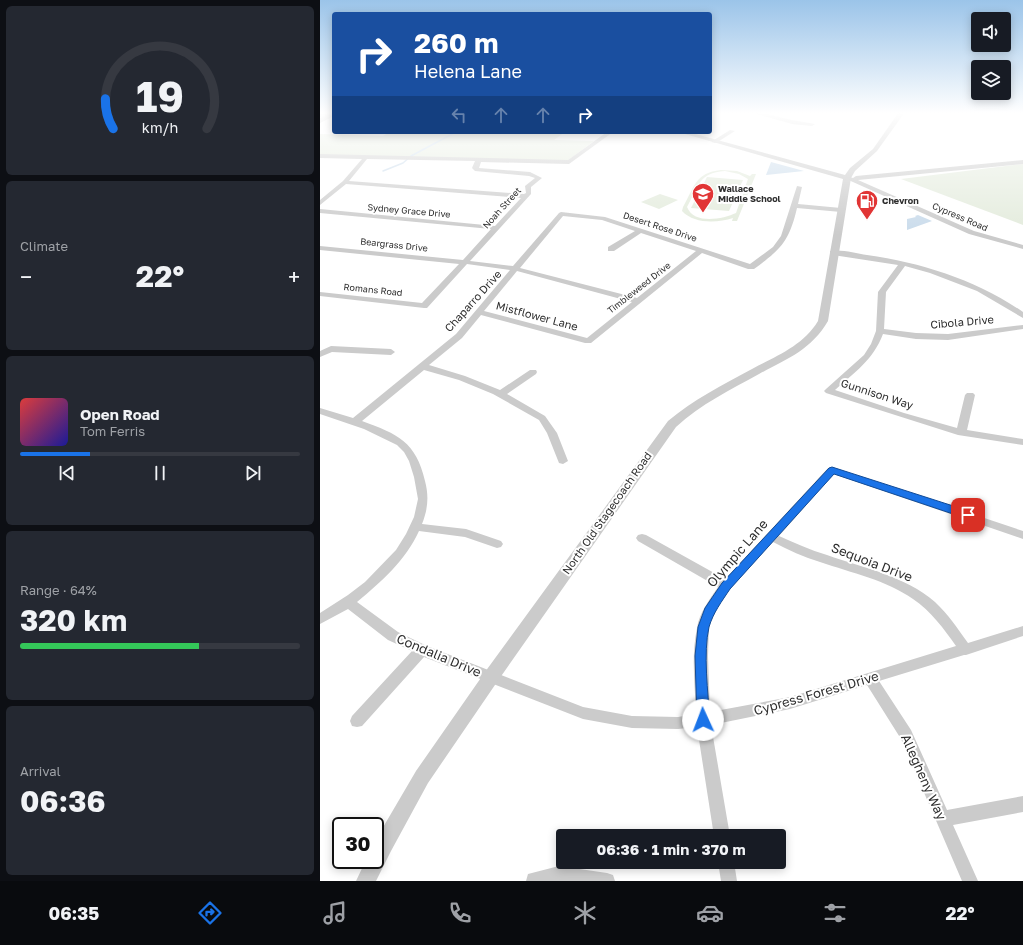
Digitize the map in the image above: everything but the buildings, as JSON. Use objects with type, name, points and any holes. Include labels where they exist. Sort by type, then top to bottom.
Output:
[{"type":"street","points":[[320,156],[569,162],[581,153]]},
{"type":"street","points":[[755,153],[847,178],[863,178],[1023,162]]},
{"type":"street","points":[[847,178],[850,173],[872,153]]},
{"type":"street","points":[[320,203],[345,182],[366,157]]},
{"type":"street","name":"Noah Street","points":[[424,306],[529,193],[528,186],[538,177],[530,174],[477,170],[475,168],[479,160]]},
{"type":"street","name":"North Old Stagecoach Road","points":[[366,881],[384,844],[422,777],[491,677],[672,424],[694,406],[801,347],[816,333],[823,321],[833,253],[847,178]]},
{"type":"street","name":"Cypress Road","points":[[847,178],[880,190],[964,230],[986,238],[1023,247]]},
{"type":"street","points":[[345,182],[526,196]]},
{"type":"street","points":[[799,187],[795,206],[841,210]]},
{"type":"street","name":"Desert Rose Drive","points":[[562,214],[603,218],[751,267],[774,250],[783,240],[795,206]]},
{"type":"street","name":"Sydney Grace Drive","points":[[320,211],[497,228]]},
{"type":"street","name":"Chaparro Drive","points":[[354,423],[459,336],[562,214]]},
{"type":"street","points":[[611,249],[641,230]]},
{"type":"street","name":"Beargrass Drive","points":[[320,248],[465,262],[517,269]]},
{"type":"street","name":"Timbleweed Drive","points":[[588,341],[702,250]]},
{"type":"street","points":[[833,253],[867,256],[931,270],[980,289],[1011,306],[1023,316]]},
{"type":"street","name":"Gunnison Way","points":[[903,263],[882,292],[880,331],[875,344],[867,356],[829,391],[961,433],[998,440],[1023,442]]},
{"type":"street","points":[[517,269],[639,301]]},
{"type":"street","name":"Romans Road","points":[[320,294],[424,306]]},
{"type":"street","name":"Mistflower Lane","points":[[480,312],[588,341]]},
{"type":"street","name":"Cibola Drive","points":[[880,331],[922,336],[948,337],[1023,327]]},
{"type":"street","points":[[320,354],[331,349],[391,352]]},
{"type":"street","points":[[421,366],[462,378],[501,394],[542,418],[552,433],[563,461]]},
{"type":"street","points":[[501,394],[533,372]]},
{"type":"street","points":[[961,433],[970,395]]},
{"type":"street","points":[[320,411],[385,433],[408,450],[418,472],[423,498],[416,527],[395,557],[367,588],[337,611],[320,619]]},
{"type":"street","name":"Olympic Lane","points":[[721,829],[703,720],[701,656],[703,627],[711,608],[726,586],[832,470],[968,515],[1023,535]]},
{"type":"street","points":[[416,527],[466,533],[497,544]]},
{"type":"street","name":"Sequoia Drive","points":[[771,537],[807,553],[892,582],[911,592],[931,606],[950,627],[966,650]]},
{"type":"street","points":[[642,538],[726,586]]},
{"type":"street","name":"Condalia Drive","points":[[348,602],[393,636],[422,650],[491,677]]},
{"type":"street","name":"Cypress Forest Drive","points":[[491,677],[583,712],[632,722],[678,723],[703,720],[790,703],[966,650],[1023,631]]},
{"type":"street","points":[[358,721],[422,650]]},
{"type":"street","name":"Allegheny Way","points":[[870,678],[906,736],[970,881]]},
{"type":"street","points":[[943,819],[1023,804]]},
{"type":"street","points":[[727,869],[729,881]]},
{"type":"street","points":[[534,880],[559,874],[608,881]]},
{"type":"green space","points":[[320,153],[578,153],[567,161],[320,155]]},
{"type":"green space","points":[[1023,164],[1023,225],[901,179]]},
{"type":"green space","points":[[721,170],[737,171],[750,176],[752,174],[756,174],[737,221],[732,221],[733,218],[720,221],[699,220],[682,211],[693,187],[701,177]],"holes":[[[725,171],[739,174],[748,179],[736,213],[724,217],[709,219],[702,218],[691,213],[687,207],[697,187],[704,178],[716,172]]]},
{"type":"green space","points":[[707,177],[743,180],[729,211],[691,208]]},
{"type":"green space","points":[[660,194],[678,200],[659,209],[641,202]]},
{"type":"water","points":[[771,162],[804,171],[766,175]]},
{"type":"water","points":[[918,215],[932,221],[907,230],[907,219]]},
{"type":"waterway","points":[[383,171],[403,163],[416,153]]},
{"type":"place","name":"Wallace Middle School","points":[[703,214]]},
{"type":"place","name":"Chevron","points":[[867,220]]},
{"type":"route","points":[[703,720],[701,656],[703,627],[711,608],[726,586],[832,470],[968,515]]}]
